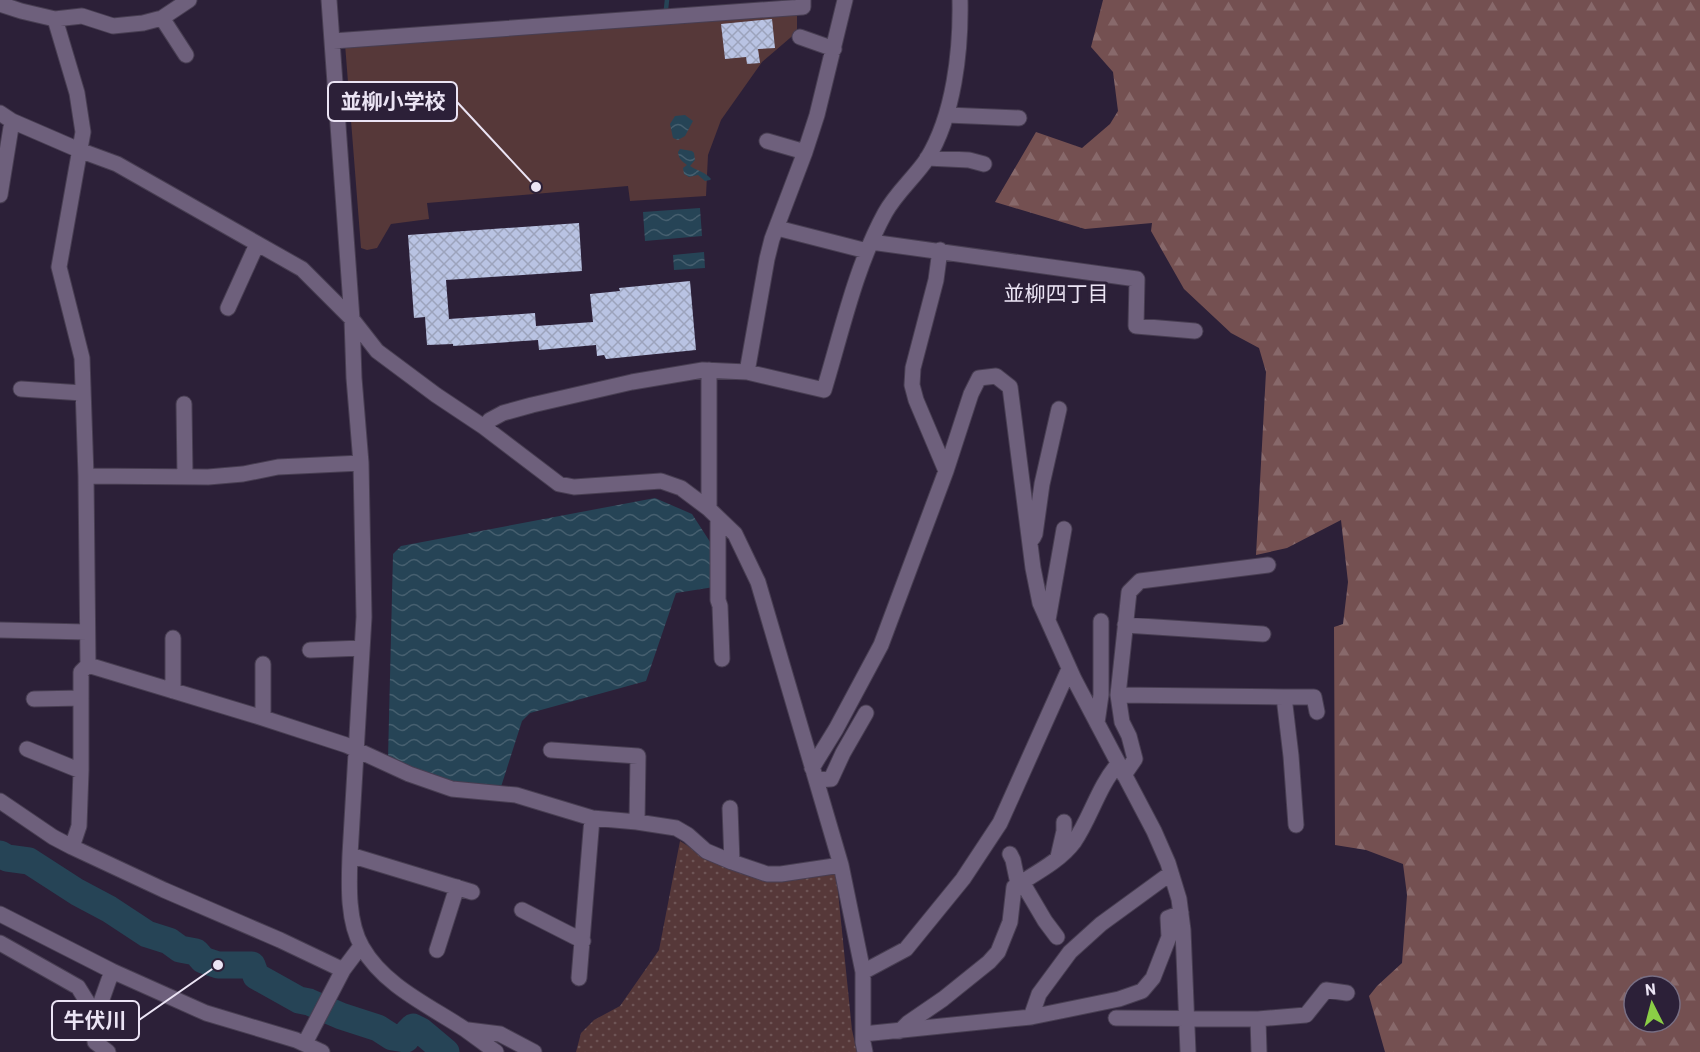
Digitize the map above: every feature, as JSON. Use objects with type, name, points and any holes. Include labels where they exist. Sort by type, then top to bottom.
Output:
[{"type":"street","points":[[80,0],[82,16]]},
{"type":"street","points":[[0,4],[55,19],[82,16],[113,26],[143,23],[162,18],[189,0]]},
{"type":"street","points":[[329,0],[361,463],[364,617],[350,855],[351,916],[361,946],[382,974],[496,1052]]},
{"type":"street","points":[[333,41],[803,7],[803,0]]},
{"type":"street","points":[[747,372],[767,259],[805,152],[834,49],[845,0]]},
{"type":"street","points":[[484,427],[490,420],[502,413],[532,405],[632,382],[703,370],[747,372],[824,390],[860,268],[869,247],[886,212],[927,158],[947,115],[958,54],[960,0]]},
{"type":"street","points":[[162,18],[186,55]]},
{"type":"street","points":[[55,19],[77,93],[83,132],[58,267],[82,358],[86,476],[88,665],[81,672],[79,826],[72,847]]},
{"type":"street","points":[[800,37],[834,49]]},
{"type":"street","points":[[947,115],[1019,118]]},
{"type":"street","points":[[0,195],[6,117],[79,150],[117,164],[302,269],[352,319],[377,351],[559,484],[574,487],[661,482],[681,488],[735,534],[758,582],[841,865],[862,972],[865,1052]]},
{"type":"street","points":[[767,141],[805,152]]},
{"type":"street","points":[[927,158],[969,160],[984,164]]},
{"type":"street","points":[[777,228],[869,247],[940,250],[1137,279],[1136,326],[1195,331]]},
{"type":"street","points":[[228,308],[257,244]]},
{"type":"street","points":[[940,250],[936,280],[913,368],[912,385],[946,471]]},
{"type":"street","points":[[709,370],[722,659]]},
{"type":"street","points":[[814,774],[881,645],[946,471],[970,394],[979,378],[996,376],[1010,387],[1033,568],[1040,603],[1069,669],[1154,831],[1179,899],[1183,930],[1188,1052]]},
{"type":"street","points":[[21,389],[83,393]]},
{"type":"street","points":[[184,404],[185,476]]},
{"type":"street","points":[[1030,545],[1035,534],[1042,484],[1059,409]]},
{"type":"street","points":[[86,476],[243,474],[278,467],[361,463]]},
{"type":"street","points":[[1048,621],[1064,529]]},
{"type":"street","points":[[900,1031],[952,992],[998,952],[1010,922],[1014,887],[1057,858],[1074,842],[1108,776],[1135,759],[1129,736],[1122,723],[1118,695],[1129,592],[1140,581],[1268,565]]},
{"type":"street","points":[[1097,723],[1101,695],[1101,621]]},
{"type":"street","points":[[1125,625],[1263,634]]},
{"type":"street","points":[[0,630],[87,632]]},
{"type":"street","points":[[173,638],[174,691]]},
{"type":"street","points":[[310,650],[362,648]]},
{"type":"street","points":[[263,664],[263,718]]},
{"type":"street","points":[[88,665],[356,748],[410,774],[452,789],[516,795],[592,818],[676,828],[706,851],[767,873],[781,874],[841,865]]},
{"type":"street","points":[[862,972],[906,949],[963,879],[1000,823],[1069,669]]},
{"type":"street","points":[[1118,695],[1314,697],[1317,712]]},
{"type":"street","points":[[1284,697],[1292,756],[1296,825]]},
{"type":"street","points":[[34,699],[81,698]]},
{"type":"street","points":[[814,774],[831,779],[866,713]]},
{"type":"street","points":[[27,749],[81,771]]},
{"type":"street","points":[[551,750],[638,756],[637,822]]},
{"type":"street","points":[[0,801],[53,837],[72,847],[280,940],[341,974]]},
{"type":"street","points":[[730,808],[732,862]]},
{"type":"street","points":[[579,978],[592,818]]},
{"type":"street","points":[[1057,858],[1064,822]]},
{"type":"street","points":[[1010,854],[1020,883],[1057,937]]},
{"type":"street","points":[[350,855],[472,892]]},
{"type":"street","points":[[1031,1017],[1039,994],[1070,952],[1109,918],[1171,873]]},
{"type":"street","points":[[437,950],[457,887]]},
{"type":"street","points":[[522,910],[583,941]]},
{"type":"street","points":[[863,1034],[1031,1017],[1119,999],[1142,991],[1153,978],[1169,937],[1168,918],[1181,913]]},
{"type":"street","points":[[0,914],[112,971],[207,1013],[306,1040],[322,1052]]},
{"type":"street","points":[[0,943],[78,987],[96,1016]]},
{"type":"street","points":[[306,1040],[341,974],[361,946]]},
{"type":"street","points":[[108,1052],[94,1047],[96,1016],[112,971]]},
{"type":"street","points":[[1116,1018],[1258,1019],[1306,1015],[1326,990],[1347,993]]},
{"type":"street","points":[[1258,1019],[1259,1052]]},
{"type":"street","points":[[465,1029],[500,1034],[534,1052]]},
{"type":"shaded area","points":[[793,13],[797,16],[797,32],[762,62],[721,120],[708,155],[706,196],[630,201],[628,186],[427,203],[429,219],[391,224],[377,248],[367,250],[361,248],[345,44]]},
{"type":"shaded area","points":[[680,841],[707,858],[739,872],[836,872],[852,1030],[857,1052],[576,1052],[581,1033],[594,1020],[620,1006],[659,950]]},
{"type":"green space","points":[[1103,0],[1700,0],[1700,1052],[1385,1052],[1369,996],[1402,963],[1407,895],[1403,864],[1366,850],[1335,845],[1334,627],[1343,624],[1348,582],[1341,520],[1287,548],[1256,555],[1266,372],[1259,348],[1231,333],[1184,289],[1151,231],[1152,223],[1085,229],[995,202],[1036,132],[1082,148],[1110,124],[1118,111],[1113,72],[1091,47]]},
{"type":"water","points":[[685,115],[693,121],[685,136],[678,140],[673,138],[670,124],[675,116]]},
{"type":"water","points":[[680,149],[694,153],[695,160],[690,166],[704,173],[710,180],[705,181],[698,175],[689,177],[684,174],[683,168],[687,165],[679,157]]},
{"type":"water","points":[[700,208],[702,236],[645,241],[643,212]]},
{"type":"water","points":[[704,252],[705,268],[674,270],[673,255]]},
{"type":"water","points":[[655,498],[692,514],[714,548],[714,587],[676,593],[646,681],[530,713],[522,721],[500,790],[454,784],[388,759],[393,554],[401,546]]},
{"type":"building","points":[[772,19],[775,48],[758,49],[760,63],[747,64],[746,57],[725,59],[721,24]]},
{"type":"building","points":[[579,223],[582,271],[446,280],[449,319],[535,313],[536,326],[593,322],[590,294],[620,291],[619,288],[690,281],[696,350],[606,359],[604,355],[597,356],[596,345],[539,350],[538,340],[453,346],[453,344],[427,345],[425,317],[414,318],[408,235]]},
{"type":"waterway","points":[[666,9],[667,0]]},
{"type":"waterway","points":[[0,854],[7,858],[29,861],[147,934],[169,941],[180,949],[196,952],[203,960],[218,965],[252,965],[256,976],[299,1000],[378,1028],[392,1037],[406,1039],[413,1027],[446,1052]]},
{"type":"place","name":"並柳小学校","points":[[536,187]]},
{"type":"place","name":"牛伏川","points":[[218,965]]},
{"type":"district","name":"並柳四丁目","points":[[1056,294]]}]
